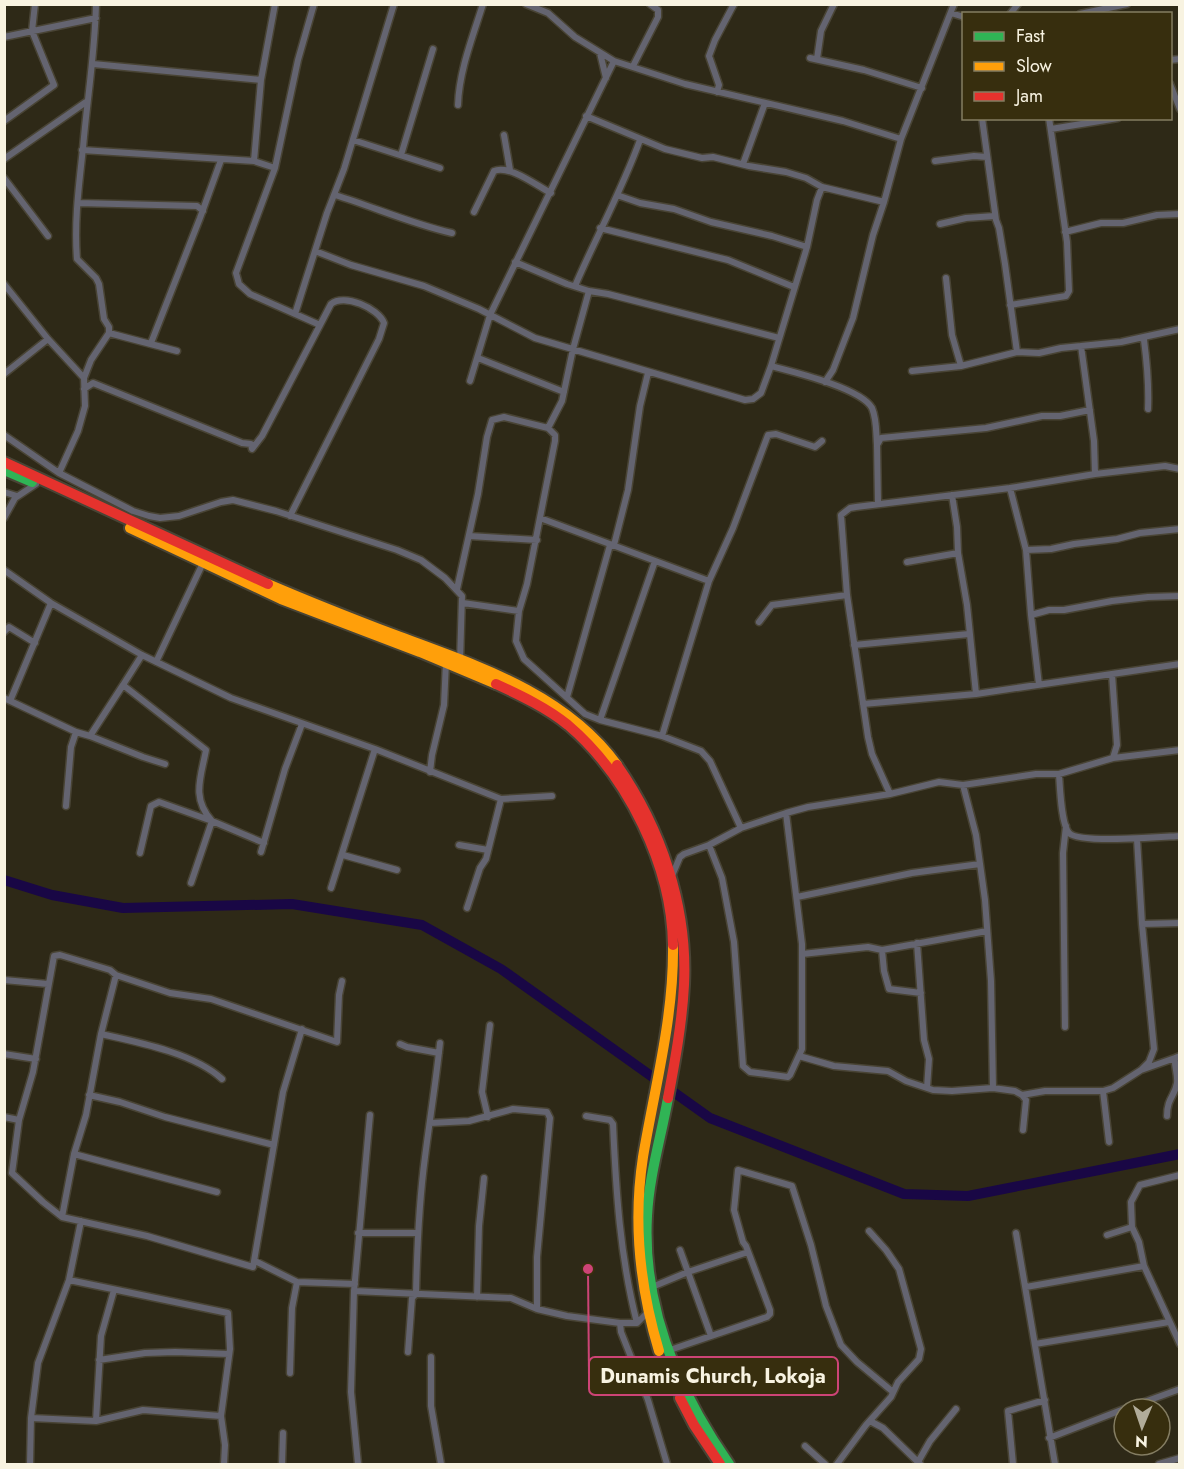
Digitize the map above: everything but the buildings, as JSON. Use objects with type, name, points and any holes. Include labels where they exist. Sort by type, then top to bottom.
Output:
[{"type":"highway","points":[[4,462],[203,562],[300,607],[446,662],[460,664],[567,724],[601,759],[623,789],[642,822],[659,867],[666,891],[673,935],[672,994],[640,1182],[638,1218],[641,1268],[648,1311],[663,1361],[679,1397],[711,1445],[729,1464]]},
{"type":"highway","points":[[4,471],[65,494],[302,598],[525,690],[555,706],[584,728],[608,754],[629,783],[651,825],[671,878],[681,934],[684,974],[678,1040],[646,1220],[648,1268],[667,1351],[720,1464]]},
{"type":"street","points":[[6,118],[54,85],[32,31],[35,4]]},
{"type":"street","points":[[59,473],[78,431],[85,406],[84,378],[91,360],[109,333],[109,327],[104,319],[99,284],[93,274],[77,259],[75,233],[86,102],[93,64],[96,4]]},
{"type":"street","points":[[254,161],[261,80],[275,4]]},
{"type":"street","points":[[314,4],[298,60],[274,168],[236,273],[242,288],[250,294],[320,325]]},
{"type":"street","points":[[295,314],[353,140],[394,4]]},
{"type":"street","points":[[458,105],[458,94],[470,45],[483,4]]},
{"type":"street","points":[[526,4],[548,13],[570,33],[614,61],[685,84],[843,121],[901,139]]},
{"type":"street","points":[[633,66],[658,17],[658,10],[650,4]]},
{"type":"street","points":[[717,92],[719,85],[709,56],[734,4]]},
{"type":"street","points":[[834,4],[821,31],[813,58],[864,70],[922,88]]},
{"type":"street","points":[[825,382],[833,370],[853,318],[873,235],[901,139],[954,4]]},
{"type":"street","points":[[1087,12],[1127,4]]},
{"type":"street","points":[[951,13],[962,17]]},
{"type":"street","points":[[4,37],[96,18]]},
{"type":"street","points":[[400,155],[433,49]]},
{"type":"street","points":[[600,53],[606,79]]},
{"type":"street","points":[[470,381],[490,315],[614,61]]},
{"type":"street","points":[[93,64],[261,80]]},
{"type":"street","points":[[1172,89],[1179,108]]},
{"type":"street","points":[[4,159],[86,102]]},
{"type":"street","points":[[743,164],[765,103]]},
{"type":"street","points":[[586,116],[665,149],[702,158],[713,157],[786,172],[806,178],[822,187],[884,202]]},
{"type":"street","points":[[982,120],[1017,352]]},
{"type":"street","points":[[1010,305],[1066,296],[1069,291],[1065,232],[1049,120]]},
{"type":"street","points":[[1051,129],[1106,120]]},
{"type":"street","points":[[504,135],[510,170]]},
{"type":"street","points":[[353,140],[440,168]]},
{"type":"street","points":[[575,286],[600,228],[629,170],[640,140]]},
{"type":"street","points":[[82,150],[254,161],[274,168]]},
{"type":"street","points":[[935,160],[987,157]]},
{"type":"street","points":[[151,343],[221,160]]},
{"type":"street","points":[[474,212],[494,171],[500,168],[510,170],[551,193]]},
{"type":"street","points":[[4,178],[48,236]]},
{"type":"street","points":[[315,251],[351,265],[424,286],[535,338],[745,400],[753,399],[761,393],[771,366],[807,247],[822,187]]},
{"type":"street","points":[[335,195],[387,211],[428,228],[452,233]]},
{"type":"street","points":[[616,195],[640,203],[675,209],[711,222],[772,236],[807,247]]},
{"type":"street","points":[[78,203],[197,206],[203,211]]},
{"type":"street","points":[[1065,232],[1101,223],[1123,224],[1157,215],[1179,214]]},
{"type":"street","points":[[940,224],[966,218],[995,216]]},
{"type":"street","points":[[600,228],[728,260],[794,287]]},
{"type":"street","points":[[515,262],[589,291],[779,338]]},
{"type":"street","points":[[946,278],[952,334],[961,366]]},
{"type":"street","points":[[4,284],[48,339],[84,378]]},
{"type":"street","points":[[548,428],[562,401],[589,291]]},
{"type":"street","points":[[84,389],[93,383],[242,443],[251,444],[252,449],[262,436],[331,304],[345,299],[377,312],[384,323],[379,339],[290,516]]},
{"type":"street","points":[[912,371],[961,366],[1017,352],[1039,352],[1141,338],[1179,329]]},
{"type":"street","points":[[109,333],[177,351]]},
{"type":"street","points":[[1141,338],[1144,340],[1146,352],[1148,410]]},
{"type":"street","points":[[4,374],[48,339]]},
{"type":"street","points":[[1081,346],[1090,410],[1095,474]]},
{"type":"street","points":[[478,358],[564,392]]},
{"type":"street","points":[[771,366],[825,382],[864,399],[871,407],[876,419],[878,504]]},
{"type":"street","points":[[567,697],[628,490],[640,406],[648,372]]},
{"type":"street","points":[[877,445],[881,438],[986,428],[1090,410]]},
{"type":"street","points":[[457,589],[492,420],[504,417],[548,428],[555,435],[555,441],[537,540],[519,611],[516,641],[520,653],[585,714],[662,736],[694,747],[705,755],[741,828]]},
{"type":"street","points":[[662,736],[709,581],[733,528],[768,435],[776,434],[815,447],[822,441]]},
{"type":"street","points":[[4,435],[59,473],[134,512],[159,518],[179,516],[233,500],[397,550],[421,560],[457,589],[462,596],[460,664]]},
{"type":"street","points":[[890,794],[872,753],[862,704],[847,595],[841,515],[850,508],[1165,466],[1178,470],[1179,479]]},
{"type":"street","points":[[4,518],[17,496],[36,484]]},
{"type":"street","points":[[1010,488],[1026,550],[1030,615],[1039,685]]},
{"type":"street","points":[[4,492],[17,496]]},
{"type":"street","points":[[952,495],[958,553],[968,605],[976,694]]},
{"type":"street","points":[[540,518],[709,581]]},
{"type":"street","points":[[1026,550],[1051,549],[1179,529]]},
{"type":"street","points":[[469,536],[537,540]]},
{"type":"street","points":[[907,562],[958,553]]},
{"type":"street","points":[[600,720],[655,561]]},
{"type":"street","points":[[156,663],[203,562]]},
{"type":"street","points":[[4,570],[51,603],[156,663],[231,698],[375,749],[501,799],[552,796]]},
{"type":"street","points":[[759,622],[772,605],[847,595]]},
{"type":"street","points":[[1030,615],[1112,601],[1179,596]]},
{"type":"street","points":[[51,603],[7,699],[76,732],[165,764]]},
{"type":"street","points":[[463,603],[519,611]]},
{"type":"street","points":[[4,632],[9,627],[34,643]]},
{"type":"street","points":[[854,645],[969,634]]},
{"type":"street","points":[[90,736],[142,655]]},
{"type":"street","points":[[430,772],[444,705],[446,662]]},
{"type":"street","points":[[862,704],[976,694],[1179,663]]},
{"type":"street","points":[[1112,674],[1117,745],[1113,759]]},
{"type":"street","points":[[123,685],[206,750],[198,797],[203,811],[212,821]]},
{"type":"street","points":[[261,852],[285,769],[302,724]]},
{"type":"street","points":[[66,806],[71,747],[76,732]]},
{"type":"street","points":[[331,888],[375,749]]},
{"type":"street","points":[[671,878],[681,857],[741,828],[786,813],[890,794],[939,782],[963,785],[1036,774],[1059,774],[1113,759],[1179,750]]},
{"type":"street","points":[[1059,774],[1066,826],[1063,853],[1065,1027]]},
{"type":"street","points":[[963,785],[976,835],[987,931],[991,981],[993,1088]]},
{"type":"street","points":[[467,908],[488,850],[501,799]]},
{"type":"street","points":[[140,854],[151,806],[159,802],[264,843]]},
{"type":"street","points":[[709,845],[722,878],[734,942],[743,1066],[750,1072],[788,1077],[801,1049],[802,954],[786,813]]},
{"type":"street","points":[[191,884],[212,821]]},
{"type":"street","points":[[1066,826],[1071,835],[1078,838],[1137,839],[1179,836]]},
{"type":"street","points":[[1022,1095],[1045,1091],[1102,1091],[1113,1088],[1141,1070],[1149,1062],[1154,1049],[1142,924],[1137,839]]},
{"type":"street","points":[[459,845],[488,850]]},
{"type":"street","points":[[343,855],[397,870]]},
{"type":"street","points":[[797,897],[912,873],[980,864]]},
{"type":"street","points":[[1142,924],[1179,923]]},
{"type":"street","points":[[802,954],[868,947],[882,950],[987,931]]},
{"type":"street","points":[[917,943],[924,1040],[929,1059],[927,1088]]},
{"type":"street","points":[[882,950],[889,989],[921,993]]},
{"type":"street","points":[[12,1173],[19,1120],[36,1059],[52,959],[60,955],[110,970],[116,975],[170,993],[211,999],[337,1042],[339,995],[342,981]]},
{"type":"street","points":[[62,1217],[74,1154],[86,1115],[101,1034],[116,975]]},
{"type":"street","points":[[4,980],[48,984]]},
{"type":"street","points":[[488,1117],[482,1092],[490,1025]]},
{"type":"street","points":[[12,1173],[62,1217],[147,1236],[254,1267],[283,1092],[302,1029]]},
{"type":"street","points":[[101,1034],[158,1047],[213,1071],[222,1079]]},
{"type":"street","points":[[408,1352],[412,1298],[416,1294],[424,1158],[440,1043]]},
{"type":"street","points":[[400,1044],[439,1053]]},
{"type":"street","points":[[4,1054],[36,1059]]},
{"type":"street","points":[[798,1056],[834,1066],[888,1071],[906,1081],[927,1088],[952,1091],[993,1088],[1015,1091],[1026,1100],[1023,1130]]},
{"type":"street","points":[[1141,1070],[1177,1057],[1176,1087],[1167,1103],[1167,1116]]},
{"type":"street","points":[[1102,1091],[1109,1142]]},
{"type":"street","points":[[89,1095],[120,1101],[165,1117],[274,1145]]},
{"type":"street","points":[[430,1123],[463,1122],[513,1109],[547,1112],[550,1118],[537,1257],[537,1309]]},
{"type":"street","points":[[358,1464],[351,1392],[358,1233],[370,1115]]},
{"type":"street","points":[[586,1116],[610,1120],[613,1124],[623,1260],[637,1323]]},
{"type":"street","points":[[4,1117],[19,1120]]},
{"type":"street","points":[[74,1154],[217,1192]]},
{"type":"street","points":[[667,1351],[767,1317],[770,1314],[743,1242],[734,1210],[738,1170],[792,1186],[812,1245],[826,1306],[842,1345],[857,1362],[893,1392]]},
{"type":"street","points":[[4,1175],[12,1173]]},
{"type":"street","points":[[1179,1176],[1140,1185],[1131,1202],[1132,1227],[1139,1242],[1144,1266],[1179,1344]]},
{"type":"street","points":[[477,1297],[479,1226],[484,1178]]},
{"type":"street","points":[[30,1464],[31,1419],[38,1363],[69,1280],[81,1221]]},
{"type":"street","points":[[1107,1235],[1132,1227]]},
{"type":"street","points":[[837,1464],[893,1392],[898,1382],[919,1359],[921,1349],[899,1269],[869,1231]]},
{"type":"street","points":[[358,1233],[418,1233]]},
{"type":"street","points":[[1016,1233],[1055,1464]]},
{"type":"street","points":[[680,1250],[711,1336]]},
{"type":"street","points":[[652,1287],[748,1252]]},
{"type":"street","points":[[255,1261],[297,1282],[416,1294],[511,1299],[537,1309],[567,1316],[620,1323],[637,1323],[648,1311]]},
{"type":"street","points":[[1026,1287],[1144,1266]]},
{"type":"street","points":[[69,1280],[228,1313],[229,1354],[221,1416],[225,1445],[224,1464]]},
{"type":"street","points":[[290,1373],[292,1308],[297,1282]]},
{"type":"street","points":[[96,1421],[101,1336],[114,1290]]},
{"type":"street","points":[[1035,1344],[1169,1322]]},
{"type":"street","points":[[620,1323],[621,1332],[648,1400],[667,1464]]},
{"type":"street","points":[[99,1360],[165,1352],[229,1354]]},
{"type":"street","points":[[431,1357],[431,1406],[441,1464]]},
{"type":"street","points":[[1157,1397],[1179,1389]]},
{"type":"street","points":[[1013,1464],[1008,1411],[1045,1400]]},
{"type":"street","points":[[870,1421],[883,1428],[919,1463],[930,1441],[956,1409]]},
{"type":"street","points":[[31,1419],[96,1421],[143,1410],[221,1416]]},
{"type":"street","points":[[1049,1438],[1112,1414]]},
{"type":"street","points":[[282,1464],[283,1433]]},
{"type":"street","points":[[805,1446],[825,1464]]},
{"type":"street","points":[[1163,1464],[1179,1458]]},
{"type":"waterway","points":[[4,880],[52,895],[123,908],[292,904],[422,925],[501,969],[710,1118],[904,1194],[968,1196],[1180,1154]]},
{"type":"traffic: fast","points":[[4,470],[32,482]]},
{"type":"traffic: fast","points":[[668,1098],[648,1201],[647,1250],[651,1283],[657,1315],[679,1377],[694,1407],[729,1464]]},
{"type":"traffic: slow","points":[[130,528],[281,599],[420,652],[496,684]]},
{"type":"traffic: slow","points":[[268,584],[347,617],[487,670],[516,684],[545,700],[572,719],[596,740],[617,765]]},
{"type":"traffic: slow","points":[[659,1351],[643,1279],[639,1206],[643,1157],[667,1025],[673,945]]},
{"type":"traffic: jam","points":[[4,462],[268,584]]},
{"type":"traffic: jam","points":[[496,684],[534,703],[568,725],[610,770],[643,824],[655,854],[665,884],[671,915],[673,945]]},
{"type":"traffic: jam","points":[[617,765],[633,789],[659,842],[676,898],[681,927],[684,956],[683,999],[668,1098]]},
{"type":"traffic: jam","points":[[680,1398],[694,1425],[720,1464]]},
{"type":"place","name":"Dunamis Church, Lokoja","points":[[588,1269]]}]
